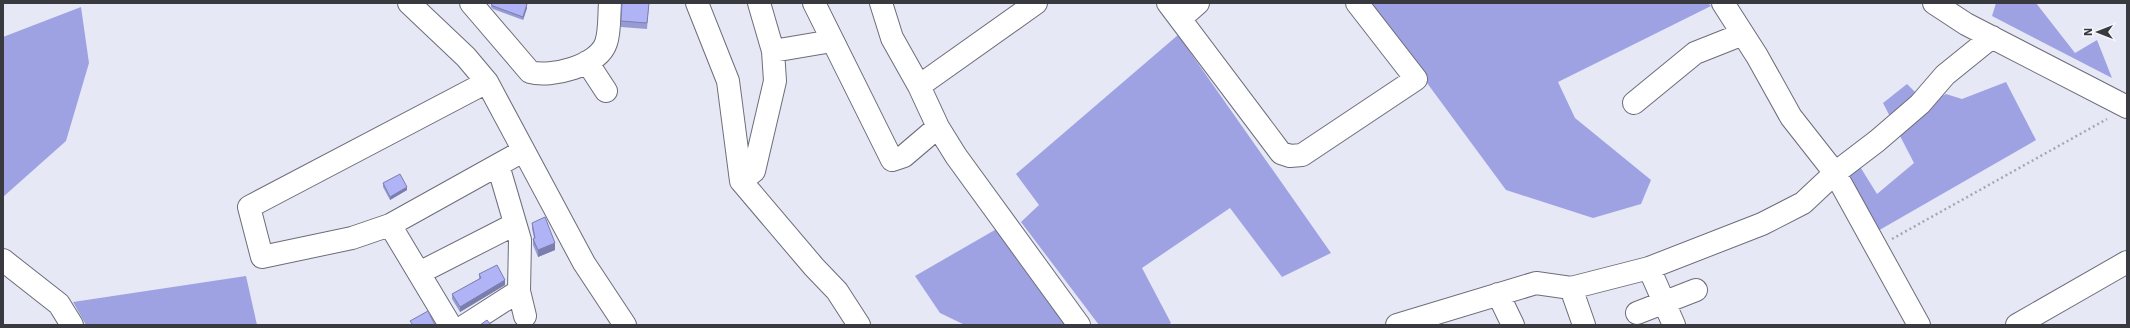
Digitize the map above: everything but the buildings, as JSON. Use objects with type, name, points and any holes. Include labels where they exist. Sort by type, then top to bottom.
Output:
[{"type":"street","points":[[409,3],[466,57],[487,82],[584,263],[625,325]]},
{"type":"street","points":[[471,3],[530,72],[538,75],[553,75],[588,62],[599,55],[606,43],[610,3]]},
{"type":"street","points":[[697,3],[728,81],[741,181],[814,267],[837,291],[859,325]]},
{"type":"street","points":[[741,181],[754,171],[775,81],[773,51],[759,3]]},
{"type":"street","points":[[814,3],[892,160],[904,156],[938,127]]},
{"type":"street","points":[[881,3],[892,38],[919,86],[938,127],[956,156],[1079,325]]},
{"type":"street","points":[[919,86],[1036,3]]},
{"type":"street","points":[[1198,3],[1174,11],[1281,153],[1290,156],[1302,155],[1416,79],[1357,3]]},
{"type":"street","points":[[1723,3],[1743,34],[1791,117],[1835,173],[1919,325]]},
{"type":"street","points":[[1934,3],[1966,24],[1992,37],[2120,111]]},
{"type":"street","points":[[1634,103],[1695,53],[1743,34]]},
{"type":"street","points":[[1397,325],[1437,319],[1498,294],[1536,283],[1571,288],[1649,268],[1762,224],[1803,203],[1835,173],[1877,141],[1914,109],[1945,76],[1992,37]]},
{"type":"street","points":[[773,51],[832,41]]},
{"type":"street","points":[[588,62],[606,91]]},
{"type":"street","points":[[487,82],[249,207],[262,257],[352,238],[390,225],[523,151]]},
{"type":"street","points":[[498,165],[520,240],[519,291],[525,316]]},
{"type":"street","points":[[419,273],[515,224]]},
{"type":"street","points":[[390,225],[450,325]]},
{"type":"street","points":[[3,260],[59,304],[72,325]]},
{"type":"street","points":[[2017,325],[2127,262]]},
{"type":"street","points":[[1649,268],[1665,300],[1674,325]]},
{"type":"street","points":[[1571,288],[1584,325]]},
{"type":"street","points":[[1637,313],[1665,300],[1696,290]]},
{"type":"street","points":[[466,325],[519,291]]},
{"type":"street","points":[[1498,294],[1513,325]]},
{"type":"path","points":[[1877,247],[2120,111]]},
{"type":"shaded area","points":[[1368,3],[1708,3],[1711,6],[1558,82],[1575,118],[1651,180],[1641,204],[1593,218],[1506,190]]},
{"type":"shaded area","points":[[1996,3],[2036,3],[2075,53],[2097,40],[2112,78],[1992,16]]},
{"type":"shaded area","points":[[81,7],[89,63],[66,141],[3,197],[3,37]]},
{"type":"shaded area","points":[[1178,35],[1331,253],[1282,277],[1230,208],[1142,268],[1171,323],[1168,325],[1099,325],[1021,222],[1039,205],[1016,174]]},
{"type":"shaded area","points":[[2006,82],[2036,140],[1876,232],[1843,172],[1859,165],[1877,194],[1914,163],[1883,103],[1907,84],[1927,104],[1946,94],[1962,99]]},
{"type":"shaded area","points":[[1000,227],[1065,325],[965,325],[940,313],[915,276]]},
{"type":"shaded area","points":[[246,276],[257,325],[86,325],[73,302]]}]
